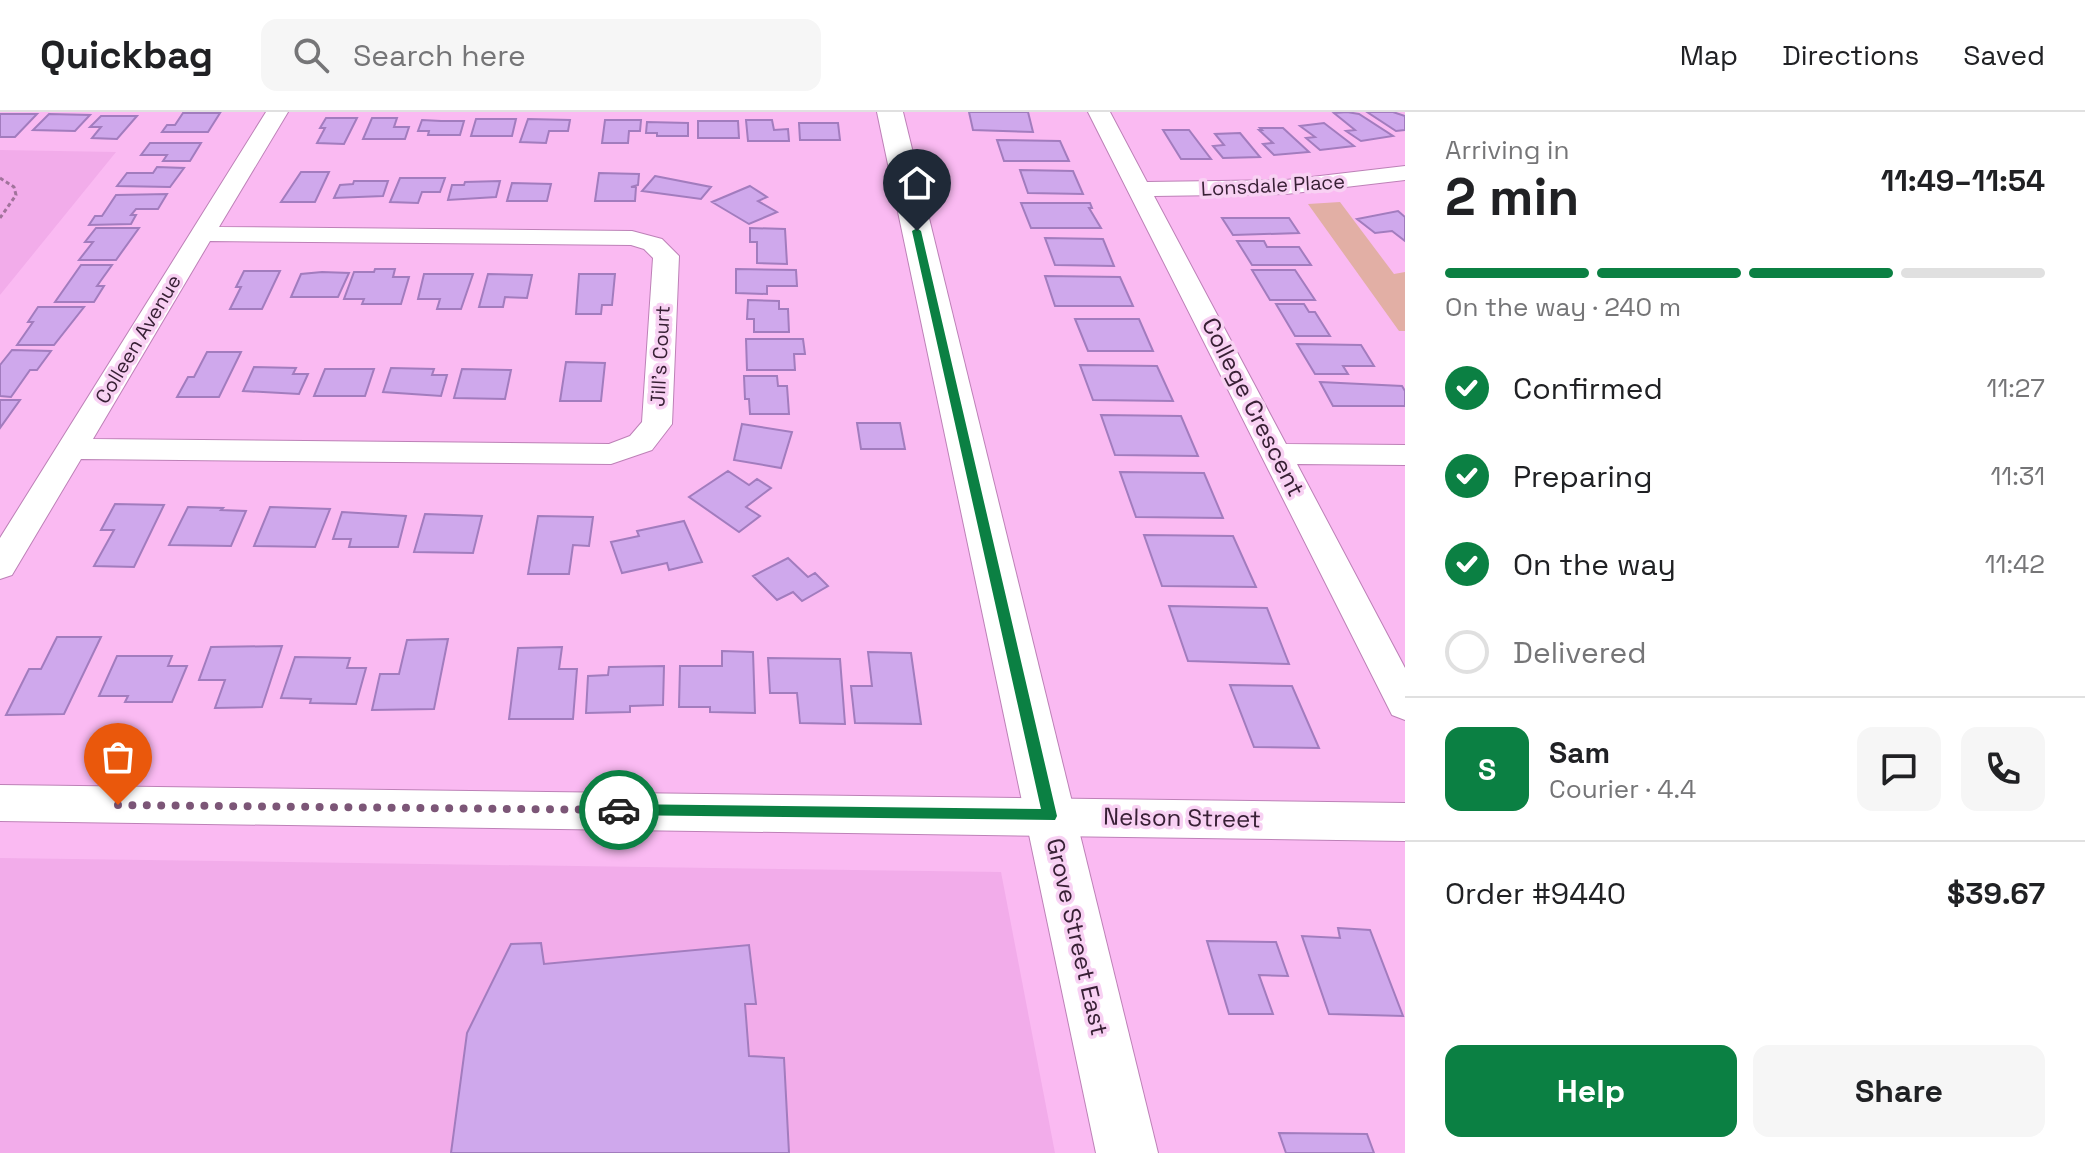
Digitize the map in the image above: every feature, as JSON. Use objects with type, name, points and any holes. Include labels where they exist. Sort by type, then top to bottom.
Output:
[{"type":"street","name":"Colleen Avenue","points":[[0,566],[277,112]]},
{"type":"street","name":"Grove Street East","points":[[890,112],[1127,1153]]},
{"type":"street","name":"College Crescent","points":[[1099,112],[1405,704]]},
{"type":"street","name":"Lonsdale Place","points":[[1141,189],[1286,187],[1405,173]]},
{"type":"street","name":"Jill's Court","points":[[71,449],[611,454],[641,443],[657,424],[666,256],[653,244],[632,238],[202,234]]},
{"type":"street","points":[[1278,454],[1405,455]]},
{"type":"street","name":"Nelson Street","points":[[0,803],[1405,822]]},
{"type":"path","points":[[0,178],[14,187],[16,195],[13,204],[0,218]]},
{"type":"shaded area","points":[[0,150],[116,152],[0,295]]},
{"type":"shaded area","points":[[1340,202],[1394,274],[1405,272],[1405,331],[1399,331],[1308,204]]},
{"type":"shaded area","points":[[0,858],[1001,872],[1055,1153],[0,1153]]},
{"type":"building","points":[[969,112],[1028,112],[1033,132],[973,130]]},
{"type":"building","points":[[1367,112],[1393,112],[1405,116],[1405,130],[1396,131]]},
{"type":"building","points":[[183,113],[220,113],[208,132],[162,132],[167,125],[175,125]]},
{"type":"building","points":[[1334,113],[1359,114],[1393,136],[1361,141],[1346,131],[1355,130]]},
{"type":"building","points":[[0,114],[37,114],[15,137],[0,137]]},
{"type":"building","points":[[49,114],[90,115],[75,131],[33,130]]},
{"type":"building","points":[[101,116],[137,116],[117,139],[92,138],[101,127],[90,127]]},
{"type":"building","points":[[326,118],[357,118],[344,144],[317,143],[325,128],[320,128]]},
{"type":"building","points":[[372,118],[397,118],[394,127],[409,127],[405,139],[363,139]]},
{"type":"building","points":[[476,119],[516,119],[512,136],[471,136]]},
{"type":"building","points":[[528,119],[570,120],[568,131],[549,131],[546,143],[520,142]]},
{"type":"building","points":[[422,120],[464,121],[460,135],[428,135],[429,131],[418,131]]},
{"type":"building","points":[[605,120],[641,120],[640,131],[629,131],[628,143],[602,143]]},
{"type":"building","points":[[746,120],[772,120],[774,130],[788,129],[789,141],[748,141]]},
{"type":"building","points":[[698,121],[738,121],[739,138],[698,138]]},
{"type":"building","points":[[647,122],[688,123],[688,136],[646,133]]},
{"type":"building","points":[[799,123],[838,123],[840,140],[800,140]]},
{"type":"building","points":[[1324,123],[1354,146],[1320,150],[1306,138],[1315,137],[1300,126]]},
{"type":"building","points":[[1260,128],[1283,128],[1309,152],[1274,155],[1263,144],[1273,143]]},
{"type":"building","points":[[1163,130],[1189,130],[1211,159],[1181,159]]},
{"type":"building","points":[[1240,133],[1260,157],[1223,158],[1213,146],[1224,145],[1215,134]]},
{"type":"building","points":[[997,140],[1060,141],[1069,161],[1004,161]]},
{"type":"building","points":[[150,143],[201,143],[190,161],[163,161],[167,155],[141,155]]},
{"type":"building","points":[[157,167],[184,168],[170,187],[117,186],[127,173],[153,173]]},
{"type":"building","points":[[1020,170],[1073,171],[1083,194],[1028,193]]},
{"type":"building","points":[[301,172],[329,172],[315,202],[281,202]]},
{"type":"building","points":[[599,173],[639,174],[638,185],[631,187],[636,187],[635,201],[595,201]]},
{"type":"building","points":[[655,176],[711,187],[701,199],[642,191]]},
{"type":"building","points":[[400,178],[445,178],[440,192],[422,192],[418,203],[390,202]]},
{"type":"building","points":[[354,181],[388,181],[383,196],[334,198],[340,185],[353,184]]},
{"type":"building","points":[[500,181],[496,197],[448,200],[452,185]]},
{"type":"building","points":[[512,183],[551,184],[547,201],[507,201]]},
{"type":"building","points":[[750,186],[767,197],[758,201],[777,212],[749,224],[712,202]]},
{"type":"building","points":[[167,194],[158,209],[136,209],[131,215],[136,215],[131,224],[89,225],[95,216],[102,216],[116,195]]},
{"type":"building","points":[[1021,203],[1090,203],[1092,208],[1089,208],[1101,228],[1031,228]]},
{"type":"building","points":[[1398,211],[1405,217],[1405,241],[1392,231],[1375,233],[1357,219]]},
{"type":"building","points":[[1222,218],[1289,218],[1299,233],[1233,235]]},
{"type":"building","points":[[96,228],[139,228],[116,260],[79,260],[93,242],[85,242]]},
{"type":"building","points":[[750,228],[785,229],[787,264],[757,263],[757,242],[750,242]]},
{"type":"building","points":[[1045,238],[1103,239],[1114,266],[1055,265]]},
{"type":"building","points":[[1237,241],[1264,241],[1267,247],[1299,247],[1311,265],[1252,265]]},
{"type":"building","points":[[81,265],[112,265],[97,286],[104,286],[94,302],[55,302]]},
{"type":"building","points":[[375,269],[395,269],[393,277],[409,277],[401,304],[362,304],[364,299],[344,299],[354,272],[374,272]]},
{"type":"building","points":[[736,269],[796,270],[797,286],[767,286],[767,294],[736,293]]},
{"type":"building","points":[[1252,270],[1295,270],[1315,300],[1270,300]]},
{"type":"building","points":[[244,271],[280,271],[262,309],[230,309],[241,287],[236,287]]},
{"type":"building","points":[[349,273],[338,297],[291,297],[301,274]]},
{"type":"building","points":[[424,274],[473,274],[461,309],[437,309],[440,299],[418,299]]},
{"type":"building","points":[[488,274],[532,275],[527,298],[505,297],[503,307],[479,307]]},
{"type":"building","points":[[579,274],[615,274],[612,305],[602,305],[601,314],[576,314]]},
{"type":"building","points":[[1045,276],[1120,277],[1133,306],[1055,306]]},
{"type":"building","points":[[748,300],[779,301],[779,309],[788,309],[789,332],[754,332],[754,319],[747,319]]},
{"type":"building","points":[[1276,304],[1304,304],[1309,312],[1315,312],[1330,336],[1295,336]]},
{"type":"building","points":[[38,307],[84,307],[54,345],[17,345],[33,322],[28,322]]},
{"type":"building","points":[[1075,319],[1139,319],[1153,351],[1088,351]]},
{"type":"building","points":[[746,339],[803,339],[805,354],[794,354],[795,370],[747,370]]},
{"type":"building","points":[[1297,344],[1361,345],[1374,366],[1343,366],[1348,374],[1315,374]]},
{"type":"building","points":[[12,350],[51,351],[37,370],[30,370],[11,397],[0,396],[0,365]]},
{"type":"building","points":[[207,352],[241,352],[219,397],[177,397],[188,377],[194,377]]},
{"type":"building","points":[[566,362],[605,363],[601,401],[560,401]]},
{"type":"building","points":[[1080,365],[1157,366],[1173,401],[1093,400]]},
{"type":"building","points":[[254,367],[296,368],[293,374],[308,374],[299,394],[243,391]]},
{"type":"building","points":[[391,368],[434,369],[432,375],[447,375],[441,396],[383,392]]},
{"type":"building","points":[[325,369],[374,369],[365,396],[314,396]]},
{"type":"building","points":[[462,369],[511,370],[505,399],[454,398]]},
{"type":"building","points":[[744,376],[777,376],[778,386],[787,386],[789,414],[750,414],[749,399],[745,399]]},
{"type":"building","points":[[1320,382],[1402,386],[1405,406],[1333,406]]},
{"type":"building","points":[[0,400],[20,400],[0,428]]},
{"type":"building","points":[[1101,415],[1181,416],[1198,456],[1115,455]]},
{"type":"building","points":[[857,423],[900,423],[905,449],[861,449]]},
{"type":"building","points":[[742,424],[792,432],[781,468],[734,460]]},
{"type":"building","points":[[728,471],[749,485],[757,479],[771,488],[746,507],[760,516],[739,532],[689,497]]},
{"type":"building","points":[[1120,472],[1204,473],[1223,518],[1136,517]]},
{"type":"building","points":[[115,504],[164,505],[134,567],[94,566],[114,530],[101,530]]},
{"type":"building","points":[[188,507],[246,511],[231,546],[169,545]]},
{"type":"building","points":[[270,507],[330,509],[315,547],[254,546]]},
{"type":"building","points":[[342,512],[406,516],[398,547],[349,547],[351,539],[333,539]]},
{"type":"building","points":[[425,514],[482,516],[473,553],[414,552]]},
{"type":"building","points":[[538,516],[593,517],[589,546],[573,545],[569,574],[528,574]]},
{"type":"building","points":[[684,521],[702,562],[669,570],[667,563],[622,573],[611,542],[639,536],[637,531]]},
{"type":"building","points":[[1144,535],[1233,536],[1256,587],[1162,586]]},
{"type":"building","points":[[788,558],[808,577],[815,573],[828,586],[802,601],[793,592],[777,600],[753,576]]},
{"type":"building","points":[[1169,606],[1267,608],[1289,664],[1188,661]]},
{"type":"building","points":[[57,637],[101,637],[64,714],[6,715],[29,669],[41,669]]},
{"type":"building","points":[[448,639],[434,709],[372,710],[380,674],[399,674],[407,640]]},
{"type":"building","points":[[282,646],[262,707],[215,708],[225,680],[199,680],[211,647]]},
{"type":"building","points":[[562,647],[559,669],[577,669],[573,719],[509,719],[518,648]]},
{"type":"building","points":[[722,651],[753,652],[755,713],[710,712],[710,707],[679,707],[680,666],[722,666]]},
{"type":"building","points":[[868,652],[911,653],[921,724],[855,723],[851,686],[872,686]]},
{"type":"building","points":[[117,656],[172,656],[168,666],[187,666],[172,702],[125,702],[128,696],[99,696]]},
{"type":"building","points":[[295,657],[350,658],[347,668],[366,668],[356,704],[310,703],[311,699],[281,698]]},
{"type":"building","points":[[768,658],[840,659],[845,724],[800,723],[797,693],[770,693]]},
{"type":"building","points":[[664,666],[663,705],[630,706],[630,712],[586,713],[588,676],[608,675],[609,667]]},
{"type":"building","points":[[1230,685],[1292,686],[1319,748],[1254,747]]},
{"type":"building","points":[[1338,928],[1370,930],[1403,1016],[1329,1014],[1302,936],[1340,938]]},
{"type":"building","points":[[1207,941],[1276,942],[1288,976],[1259,975],[1273,1014],[1229,1014]]},
{"type":"building","points":[[541,943],[544,964],[749,945],[756,1004],[745,1004],[749,1056],[784,1058],[789,1153],[451,1153],[467,1033],[511,944]]},
{"type":"building","points":[[1279,1133],[1367,1134],[1374,1153],[1286,1153]]},
{"type":"way so far","points":[[118,805],[619,810]]},
{"type":"route","points":[[619,810],[1050,816],[917,231]]}]
